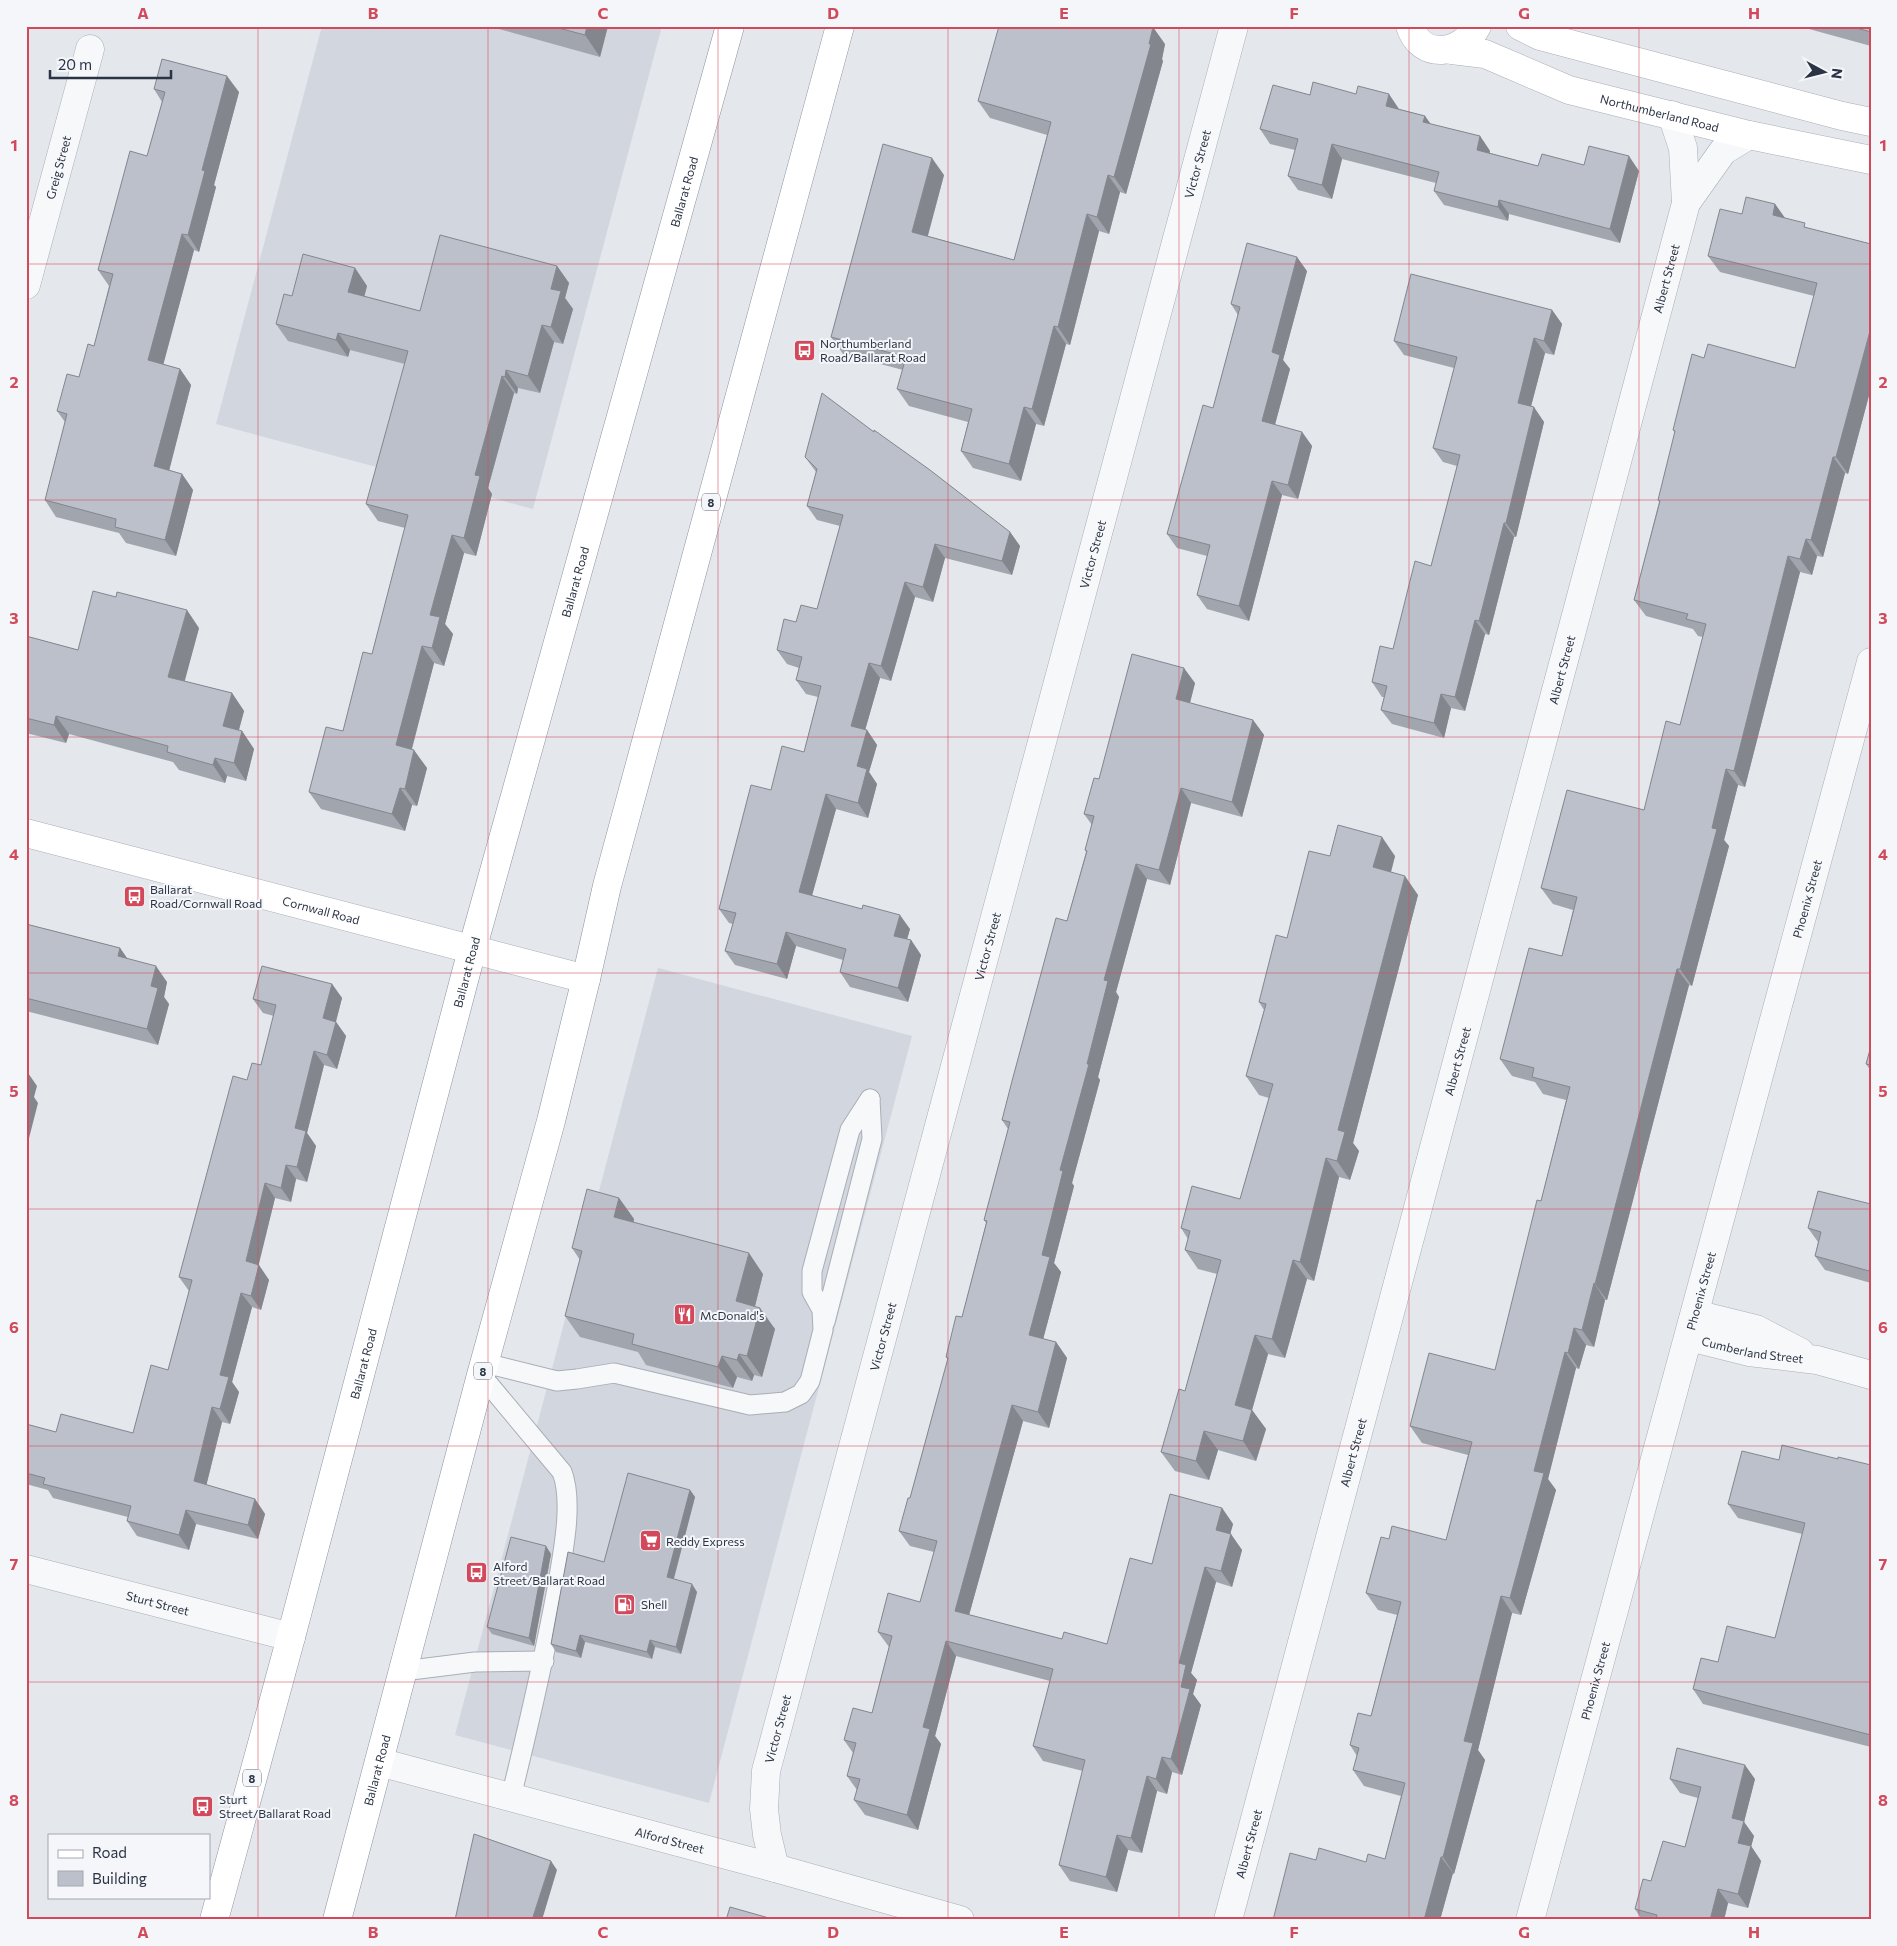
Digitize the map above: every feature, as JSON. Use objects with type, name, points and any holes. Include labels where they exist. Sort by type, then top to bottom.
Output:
[{"type":"main road","name":"Ballarat Road","points":[[214,1920],[291,1637],[472,950],[730,26]]},
{"type":"main road","name":"Ballarat Road","points":[[337,1920],[483,1369],[551,1121],[586,979],[606,886],[840,26]]},
{"type":"main road","points":[[1386,26],[1415,34]]},
{"type":"main road","points":[[1452,50],[1471,37],[1477,26]]},
{"type":"main road","points":[[1520,26],[1540,36],[1871,122]]},
{"type":"main road","name":"Northumberland Road","points":[[1415,34],[1430,48],[1485,54],[1569,90],[1749,135],[1871,160]]},
{"type":"main road","name":"Cornwall Road","points":[[26,833],[586,979]]},
{"type":"street","name":"Victor Street","points":[[776,1868],[767,1835],[764,1809],[766,1771],[1234,26]]},
{"type":"street","name":"Greig Street","points":[[26,285],[90,49]]},
{"type":"street","name":"Albert Street","points":[[1228,1920],[1686,203],[1683,148],[1672,115]]},
{"type":"street","name":"Albert Street","points":[[1686,203],[1724,151],[1749,135]]},
{"type":"street","name":"Phoenix Street","points":[[1530,1920],[1871,662]]},
{"type":"street","name":"Cumberland Street","points":[[1692,1326],[1749,1352],[1817,1360],[1871,1375]]},
{"type":"street","name":"Sturt Street","points":[[26,1569],[291,1637]]},
{"type":"street","name":"Alford Street","points":[[379,1762],[776,1868],[915,1914],[960,1920]]},
{"type":"lane","points":[[483,1369],[557,1381],[614,1373],[750,1405],[785,1402],[801,1394],[810,1380],[822,1330],[822,1310],[812,1292],[812,1271],[850,1130],[870,1099]]},
{"type":"lane","points":[[483,1369],[562,1472],[566,1483],[567,1496],[564,1547],[544,1661],[511,1797]]},
{"type":"lane","points":[[404,1672],[475,1662],[544,1661]]},
{"type":"shaded area","points":[[322,26],[662,26],[533,509],[216,424]]},
{"type":"shaded area","points":[[658,968],[912,1036],[709,1803],[455,1735]]},
{"type":"building","points":[[551,26],[587,26],[585,35]]},
{"type":"building","points":[[999,26],[1153,27],[1149,44],[1151,44],[1114,177],[1108,175],[1097,217],[1087,214],[1058,327],[1054,326],[1032,409],[1024,407],[1009,464],[961,451],[972,409],[897,389],[906,357],[831,337],[883,144],[932,158],[912,232],[1014,260],[1051,122],[978,101]]},
{"type":"building","points":[[1849,26],[1871,26],[1871,32]]},
{"type":"building","points":[[162,59],[227,76],[202,170],[205,171],[188,235],[182,234],[148,360],[180,369],[154,466],[182,474],[165,540],[115,527],[116,519],[45,500],[67,414],[57,411],[67,374],[79,377],[88,344],[94,346],[113,274],[98,270],[130,151],[147,156],[165,92],[154,89]]},
{"type":"building","points":[[1313,82],[1356,94],[1358,86],[1389,94],[1386,106],[1425,116],[1423,122],[1480,136],[1477,150],[1538,166],[1542,154],[1584,165],[1589,146],[1629,156],[1610,229],[1499,200],[1498,207],[1434,191],[1439,172],[1332,144],[1322,185],[1288,176],[1298,139],[1260,129],[1273,85],[1310,95]]},
{"type":"building","points":[[1746,197],[1775,204],[1773,215],[1805,223],[1804,227],[1871,244],[1871,331],[1836,457],[1833,457],[1811,540],[1806,539],[1800,559],[1788,556],[1734,771],[1726,769],[1712,828],[1717,829],[1680,969],[1677,969],[1595,1284],[1582,1330],[1574,1328],[1568,1353],[1565,1352],[1534,1471],[1544,1473],[1510,1598],[1501,1596],[1464,1741],[1473,1743],[1443,1857],[1441,1857],[1424,1920],[1273,1920],[1290,1853],[1316,1860],[1319,1848],[1366,1862],[1368,1854],[1385,1859],[1405,1783],[1353,1770],[1359,1748],[1350,1745],[1358,1713],[1371,1716],[1401,1602],[1366,1593],[1381,1537],[1389,1539],[1392,1526],[1446,1540],[1472,1442],[1410,1426],[1429,1353],[1495,1370],[1537,1200],[1541,1201],[1570,1087],[1532,1077],[1534,1068],[1500,1059],[1529,948],[1562,956],[1577,897],[1541,888],[1567,790],[1644,810],[1666,721],[1680,725],[1706,624],[1686,619],[1688,614],[1634,600],[1660,501],[1658,500],[1675,431],[1673,430],[1692,354],[1704,358],[1708,344],[1795,368],[1817,283],[1708,256],[1720,209],[1742,214]]},
{"type":"building","points":[[440,235],[557,266],[551,289],[561,291],[551,327],[542,325],[528,376],[506,370],[505,377],[502,376],[475,475],[480,476],[464,538],[452,535],[430,615],[440,617],[432,648],[422,646],[396,745],[414,750],[405,789],[400,788],[392,814],[309,792],[326,727],[343,731],[363,652],[372,654],[408,515],[366,504],[408,351],[338,333],[336,340],[276,324],[284,294],[292,296],[303,254],[355,268],[348,292],[420,311]]},
{"type":"building","points":[[1247,243],[1297,257],[1272,352],[1280,355],[1262,421],[1302,432],[1288,485],[1272,481],[1239,606],[1197,595],[1210,545],[1167,534],[1203,405],[1213,408],[1240,307],[1231,304]]},
{"type":"building","points":[[1411,274],[1552,310],[1544,341],[1534,338],[1518,403],[1534,407],[1506,523],[1504,523],[1479,621],[1475,620],[1455,697],[1441,694],[1434,723],[1381,710],[1387,686],[1372,682],[1380,646],[1393,649],[1415,561],[1431,566],[1460,455],[1433,448],[1457,357],[1394,341]]},
{"type":"building","points":[[822,393],[874,432],[874,430],[930,470],[1010,532],[1002,561],[935,544],[923,587],[905,582],[881,666],[869,663],[851,726],[867,730],[857,766],[867,769],[858,803],[826,794],[799,892],[862,909],[863,905],[900,915],[894,936],[911,940],[898,988],[840,972],[846,949],[786,932],[777,964],[725,951],[736,913],[719,909],[751,785],[771,790],[782,746],[804,752],[821,686],[796,680],[802,657],[777,650],[784,619],[796,622],[801,605],[817,609],[843,515],[807,506],[817,469],[805,457]]},
{"type":"building","points":[[93,591],[116,597],[117,592],[187,610],[168,677],[232,693],[223,726],[242,731],[234,763],[215,758],[213,765],[167,752],[168,746],[56,716],[54,725],[26,718],[26,636],[78,650]]},
{"type":"building","points":[[1132,654],[1184,668],[1176,699],[1253,720],[1232,802],[1181,788],[1159,870],[1136,864],[1104,980],[1108,981],[1087,1064],[1089,1064],[1060,1170],[1063,1171],[1042,1255],[1050,1257],[1029,1335],[1056,1342],[1038,1412],[1012,1405],[955,1611],[1062,1639],[1064,1632],[1107,1644],[1130,1558],[1152,1564],[1170,1494],[1222,1508],[1216,1530],[1231,1534],[1221,1571],[1205,1567],[1179,1663],[1186,1665],[1181,1687],[1190,1689],[1171,1759],[1162,1757],[1156,1779],[1147,1776],[1131,1838],[1117,1835],[1106,1877],[1059,1865],[1085,1760],[1033,1746],[1053,1669],[946,1641],[923,1727],[930,1729],[907,1815],[854,1800],[860,1779],[847,1776],[856,1743],[844,1740],[853,1708],[872,1713],[892,1636],[878,1632],[888,1593],[920,1602],[937,1541],[899,1531],[908,1498],[910,1498],[948,1358],[946,1357],[956,1316],[962,1317],[987,1221],[984,1220],[1010,1122],[1002,1120],[1056,918],[1067,921],[1087,851],[1085,850],[1094,816],[1084,814],[1094,778],[1099,779]]},
{"type":"building","points":[[1338,825],[1382,837],[1373,867],[1405,876],[1338,1130],[1345,1132],[1337,1161],[1326,1158],[1300,1262],[1293,1260],[1272,1339],[1255,1335],[1235,1405],[1252,1410],[1243,1441],[1204,1431],[1196,1461],[1161,1452],[1179,1389],[1185,1391],[1221,1260],[1185,1250],[1190,1231],[1181,1228],[1192,1186],[1240,1199],[1273,1084],[1246,1076],[1266,1004],[1259,1002],[1276,935],[1287,938],[1309,851],[1330,856]]},
{"type":"building","points":[[26,924],[120,948],[118,956],[156,966],[151,986],[158,988],[147,1029],[26,998]]},
{"type":"building","points":[[262,966],[332,984],[323,1018],[336,1022],[327,1055],[314,1051],[295,1128],[306,1131],[297,1167],[286,1165],[281,1188],[265,1183],[246,1261],[259,1265],[251,1296],[241,1293],[220,1375],[229,1377],[220,1409],[212,1407],[194,1481],[255,1499],[248,1525],[186,1510],[179,1535],[127,1521],[131,1506],[43,1484],[45,1478],[26,1473],[26,1424],[56,1432],[61,1414],[133,1433],[151,1365],[168,1370],[192,1280],[179,1277],[233,1076],[247,1080],[252,1063],[261,1065],[276,1005],[253,999]]},
{"type":"building","points":[[1871,1046],[1871,1065],[1866,1064]]},
{"type":"building","points":[[587,1189],[619,1198],[614,1217],[749,1253],[736,1301],[760,1308],[747,1356],[739,1354],[737,1360],[722,1356],[718,1367],[632,1344],[634,1334],[565,1316],[582,1251],[572,1248]]},
{"type":"building","points":[[1818,1191],[1871,1204],[1871,1262],[1869,1271],[1815,1256],[1821,1232],[1808,1228]]},
{"type":"building","points":[[1782,1445],[1871,1465],[1871,1735],[1693,1689],[1701,1658],[1718,1662],[1727,1626],[1775,1638],[1805,1523],[1728,1504],[1742,1451],[1779,1460]]},
{"type":"building","name":"Reddy Express","points":[[628,1473],[690,1490],[667,1577],[692,1584],[676,1647],[650,1640],[647,1652],[580,1635],[576,1651],[551,1644],[568,1552],[604,1562]]},
{"type":"building","points":[[511,1537],[546,1546],[529,1638],[487,1627]]},
{"type":"building","points":[[1677,1748],[1745,1765],[1732,1818],[1744,1821],[1738,1843],[1751,1846],[1738,1894],[1718,1889],[1710,1920],[1656,1920],[1657,1915],[1635,1909],[1643,1879],[1651,1881],[1663,1841],[1685,1847],[1701,1787],[1670,1779]]},
{"type":"building","points":[[474,1834],[551,1861],[532,1920],[455,1920]]},
{"type":"building","points":[[730,1907],[776,1920],[726,1920]]},
{"type":"place","name":"Northumberland Road/Ballarat Road","points":[[804,350]]},
{"type":"place","name":"Ballarat Road/Cornwall Road","points":[[134,896]]},
{"type":"place","name":"McDonald's","points":[[684,1315]]},
{"type":"place","name":"Reddy Express","points":[[650,1541]]},
{"type":"place","name":"Alford Street/Ballarat Road","points":[[477,1573]]},
{"type":"place","name":"Shell","points":[[625,1604]]},
{"type":"place","name":"Sturt Street/Ballarat Road","points":[[203,1806]]}]
